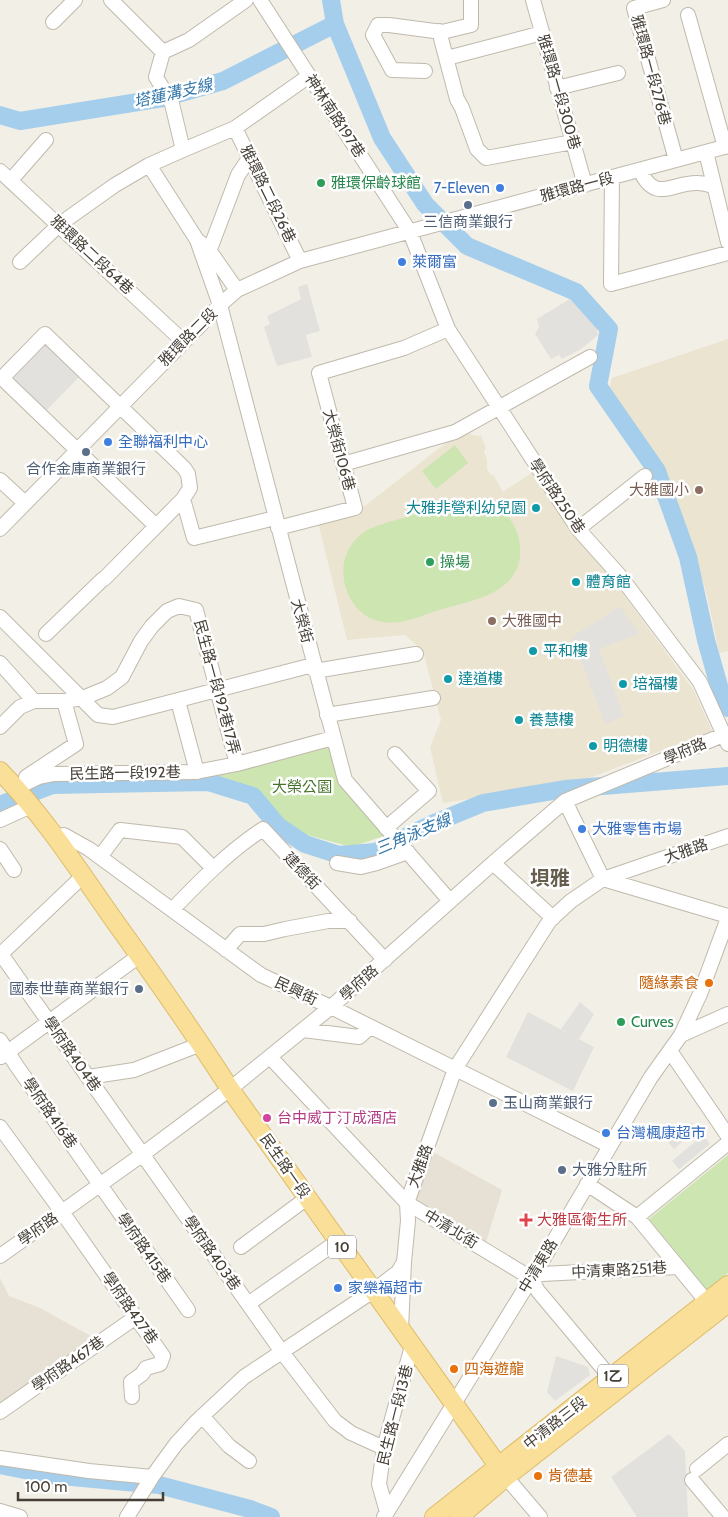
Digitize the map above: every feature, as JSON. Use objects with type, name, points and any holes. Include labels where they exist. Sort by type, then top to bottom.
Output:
[{"type":"main road","name":"10","points":[[0,771],[31,806]]},
{"type":"main road","name":"民生路一段","points":[[31,806],[56,837],[201,1044],[230,1089],[502,1472]]},
{"type":"main road","name":"中清路三段","points":[[502,1472],[610,1378],[728,1285]]},
{"type":"main road","name":"中清路三段","points":[[502,1472],[728,1303]]},
{"type":"main road","points":[[434,1517],[502,1472]]},
{"type":"main road","points":[[459,1517],[502,1472]]},
{"type":"street","points":[[53,22],[75,0]]},
{"type":"street","points":[[111,0],[163,52]]},
{"type":"street","points":[[163,52],[190,40],[246,0]]},
{"type":"street","name":"神林南路197巷","points":[[260,0],[410,232]]},
{"type":"street","points":[[425,72],[392,70],[374,35],[378,25],[439,31],[471,25],[472,0]]},
{"type":"street","name":"雅環路一段300巷","points":[[533,0],[585,185]]},
{"type":"street","name":"雅環路一段276巷","points":[[662,0],[634,8],[676,160]]},
{"type":"street","points":[[688,15],[727,147]]},
{"type":"street","points":[[439,31],[457,99],[477,149],[486,158],[573,142]]},
{"type":"street","points":[[446,58],[542,33]]},
{"type":"street","points":[[163,52],[156,77],[172,104],[183,150]]},
{"type":"street","points":[[558,88],[618,73]]},
{"type":"street","name":"雅環路二段26巷","points":[[20,262],[60,224],[115,185],[149,164],[235,128],[309,76]]},
{"type":"street","name":"雅環路二段26巷","points":[[235,128],[300,261]]},
{"type":"street","points":[[5,175],[46,140]]},
{"type":"street","name":"雅環路一段","points":[[427,227],[727,147]]},
{"type":"street","points":[[706,152],[728,242]]},
{"type":"street","points":[[207,256],[238,175],[250,157]]},
{"type":"street","points":[[149,164],[207,256],[237,290]]},
{"type":"street","points":[[640,170],[646,183],[660,190],[698,182],[714,186]]},
{"type":"street","name":"雅環路二段64巷","points":[[5,175],[184,341]]},
{"type":"street","points":[[612,177],[611,284],[728,253]]},
{"type":"street","name":"雅環路二段","points":[[0,529],[184,341],[237,290],[300,261],[427,227]]},
{"type":"street","name":"學府路250巷","points":[[410,232],[448,329],[578,529],[620,576],[700,682],[727,737]]},
{"type":"street","name":"大榮街","points":[[207,256],[345,780],[450,901]]},
{"type":"street","name":"大榮街106巷","points":[[276,523],[355,508],[319,373],[404,348],[448,329]]},
{"type":"street","points":[[46,634],[104,579],[183,499],[190,488],[188,474],[184,468],[45,334],[2,378],[156,526]]},
{"type":"street","points":[[343,464],[455,432],[590,357]]},
{"type":"street","points":[[578,529],[645,476]]},
{"type":"street","points":[[0,480],[25,503]]},
{"type":"street","points":[[183,499],[194,538],[276,523]]},
{"type":"street","name":"民生路一段192巷17弄","points":[[83,698],[108,688],[122,677],[141,641],[152,626],[167,612],[179,606],[196,610],[237,764]]},
{"type":"street","points":[[0,617],[98,715],[113,717],[217,690],[314,668],[416,654]]},
{"type":"street","points":[[0,663],[34,700]]},
{"type":"street","points":[[0,727],[20,707],[34,700],[64,701],[83,698]]},
{"type":"street","points":[[327,715],[433,698]]},
{"type":"street","points":[[15,787],[76,744],[64,701]]},
{"type":"street","points":[[178,701],[197,772]]},
{"type":"street","name":"學府路","points":[[0,1256],[143,1154],[270,1057],[331,1007],[565,801],[727,737]]},
{"type":"street","name":"民生路一段192巷","points":[[15,787],[37,778],[54,774],[197,772],[237,764],[333,738]]},
{"type":"street","points":[[388,830],[429,791],[396,754]]},
{"type":"street","points":[[565,801],[603,879],[728,917]]},
{"type":"street","points":[[0,820],[31,806]]},
{"type":"street","name":"建德街","points":[[172,910],[213,868],[262,829],[385,960]]},
{"type":"street","points":[[100,857],[120,830],[182,837],[213,868]]},
{"type":"street","name":"民興街","points":[[56,837],[64,835],[100,857],[261,975],[331,1007],[610,1146]]},
{"type":"street","name":"大雅路","points":[[401,1330],[408,1221],[407,1203],[455,1069],[553,918],[571,901],[603,879],[728,836]]},
{"type":"street","points":[[0,849],[14,870]]},
{"type":"street","points":[[336,863],[361,866],[377,863],[406,851]]},
{"type":"street","points":[[493,863],[553,918]]},
{"type":"street","name":"學府路404巷","points":[[83,876],[1,954],[143,1154]]},
{"type":"street","name":"中清東路","points":[[386,1514],[531,1278],[651,1077],[680,1035],[726,934],[728,917]]},
{"type":"street","points":[[226,950],[240,934],[264,934],[285,928],[328,921],[350,921]]},
{"type":"street","points":[[2,1050],[48,1021],[139,956]]},
{"type":"street","points":[[680,1035],[728,1014]]},
{"type":"street","points":[[303,1030],[359,1037],[370,1027]]},
{"type":"street","points":[[88,1077],[134,1070],[201,1044]]},
{"type":"street","name":"學府路416巷","points":[[2,1050],[100,1185]]},
{"type":"street","points":[[670,1051],[728,1136]]},
{"type":"street","name":"中清北街","points":[[270,1057],[407,1203],[531,1278],[538,1291],[610,1378]]},
{"type":"street","name":"學府路427巷","points":[[0,1127],[163,1356],[160,1364],[146,1368],[132,1382],[132,1397]]},
{"type":"street","points":[[637,1217],[728,1143]]},
{"type":"street","name":"學府路403巷","points":[[143,1154],[282,1352],[335,1421],[351,1433],[384,1448]]},
{"type":"street","points":[[587,1184],[637,1217],[707,1302]]},
{"type":"street","name":"學府路415巷","points":[[100,1185],[188,1310]]},
{"type":"street","points":[[241,1247],[307,1198]]},
{"type":"street","points":[[248,1304],[338,1241]]},
{"type":"street","points":[[133,1515],[152,1477],[176,1444],[202,1416],[244,1377],[373,1291],[398,1272],[404,1262]]},
{"type":"street","name":"中清東路251巷","points":[[531,1278],[542,1274],[678,1267]]},
{"type":"street","name":"學府路467巷","points":[[0,1412],[136,1317]]},
{"type":"street","name":"民生路一段13巷","points":[[386,1514],[379,1484],[384,1448],[412,1346]]},
{"type":"street","points":[[202,1416],[229,1446],[249,1461]]},
{"type":"street","points":[[724,1513],[694,1475],[728,1444]]},
{"type":"street","points":[[0,1458],[89,1471],[152,1477]]},
{"type":"street","points":[[502,1472],[540,1517]]},
{"type":"street","points":[[0,1511],[20,1517]]},
{"type":"shaded area","points":[[307,284],[320,331],[306,335],[312,357],[277,366],[264,327],[270,324],[267,316],[301,299],[298,287]]},
{"type":"shaded area","points":[[573,297],[588,310],[595,320],[598,335],[581,349],[562,359],[559,355],[551,359],[535,334],[539,327],[537,319]]},
{"type":"shaded area","points":[[39,337],[80,376],[42,415],[1,376]]},
{"type":"shaded area","name":"大雅國小","points":[[728,339],[728,651],[719,653],[707,595],[688,533],[662,472],[644,440],[609,392],[612,378]]},
{"type":"shaded area","name":"大雅國中","points":[[464,429],[472,435],[481,436],[486,448],[484,452],[487,459],[487,469],[494,476],[503,492],[533,472],[693,689],[712,731],[587,779],[443,803],[430,747],[441,720],[423,651],[405,635],[347,640],[318,522],[357,512]]},
{"type":"shaded area","points":[[620,606],[639,634],[599,649],[624,716],[605,724],[572,637]]},
{"type":"shaded area","points":[[580,1002],[594,1014],[579,1039],[561,1029]]},
{"type":"shaded area","points":[[528,1012],[594,1047],[573,1091],[506,1057]]},
{"type":"shaded area","points":[[691,1122],[697,1129],[674,1149],[668,1142]]},
{"type":"shaded area","points":[[703,1135],[710,1144],[679,1169],[672,1161]]},
{"type":"shaded area","points":[[433,1152],[502,1190],[486,1242],[413,1201]]},
{"type":"shaded area","points":[[0,1278],[9,1296],[40,1308],[98,1340],[0,1406]]},
{"type":"shaded area","points":[[556,1356],[588,1367],[590,1375],[555,1401],[547,1392]]},
{"type":"shaded area","points":[[669,1434],[685,1451],[688,1517],[637,1517],[611,1477]]},
{"type":"green space","points":[[455,445],[468,463],[436,489],[422,471]]},
{"type":"green space","points":[[469,500],[483,502],[500,509],[515,528],[519,540],[520,557],[516,570],[509,580],[489,594],[405,621],[391,623],[380,621],[369,618],[360,612],[346,590],[343,569],[349,548],[355,540],[364,532],[378,526],[444,505]]},
{"type":"green space","name":"大榮公園","points":[[322,743],[330,746],[339,783],[384,836],[351,847],[304,834],[281,819],[260,793],[249,786],[198,773]]},
{"type":"green space","points":[[728,1155],[728,1273],[707,1290],[649,1219]]},
{"type":"waterway","points":[[331,0],[335,24],[382,138],[425,204],[467,246],[576,292],[609,329],[598,386],[657,471],[688,557],[706,640],[723,700],[728,708]]},
{"type":"waterway","name":"塔蓮溝支線","points":[[0,115],[20,121],[163,98],[223,81],[335,24]]},
{"type":"waterway","name":"三角泳支線","points":[[0,805],[52,785],[208,782],[253,796],[278,826],[305,844],[339,855],[375,852],[432,824],[483,803],[565,789],[728,776]]},
{"type":"waterway","points":[[0,1465],[50,1475],[159,1485],[250,1509],[271,1517]]},
{"type":"place","name":"雅環保齡球館","points":[[321,183]]},
{"type":"place","name":"7-Eleven","points":[[500,188]]},
{"type":"place","name":"三信商業銀行","points":[[468,205]]},
{"type":"place","name":"萊爾富","points":[[402,262]]},
{"type":"place","name":"全聯福利中心","points":[[108,442]]},
{"type":"place","name":"合作金庫商業銀行","points":[[86,452]]},
{"type":"place","name":"大雅國小","points":[[699,490]]},
{"type":"place","name":"大雅非營利幼兒園","points":[[536,508]]},
{"type":"place","name":"操場","points":[[430,562]]},
{"type":"place","name":"體育館","points":[[576,582]]},
{"type":"place","name":"大雅國中","points":[[492,621]]},
{"type":"place","name":"平和樓","points":[[533,651]]},
{"type":"place","name":"達道樓","points":[[448,679]]},
{"type":"place","name":"培福樓","points":[[623,684]]},
{"type":"place","name":"養慧樓","points":[[519,720]]},
{"type":"place","name":"明德樓","points":[[593,746]]},
{"type":"place","name":"大雅零售市場","points":[[582,829]]},
{"type":"place","name":"隨緣素食","points":[[709,983]]},
{"type":"place","name":"國泰世華商業銀行","points":[[139,989]]},
{"type":"place","name":"Curves","points":[[621,1022]]},
{"type":"place","name":"玉山商業銀行","points":[[493,1103]]},
{"type":"place","name":"台中威丁汀成酒店","points":[[267,1118]]},
{"type":"place","name":"台灣楓康超市","points":[[606,1133]]},
{"type":"place","name":"大雅分駐所","points":[[562,1170]]},
{"type":"place","name":"大雅區衛生所","points":[[526,1220]]},
{"type":"place","name":"家樂福超市","points":[[338,1288]]},
{"type":"place","name":"四海遊龍","points":[[454,1369]]},
{"type":"place","name":"肯德基","points":[[538,1476]]},
{"type":"district","name":"垻雅","points":[[550,878]]}]
